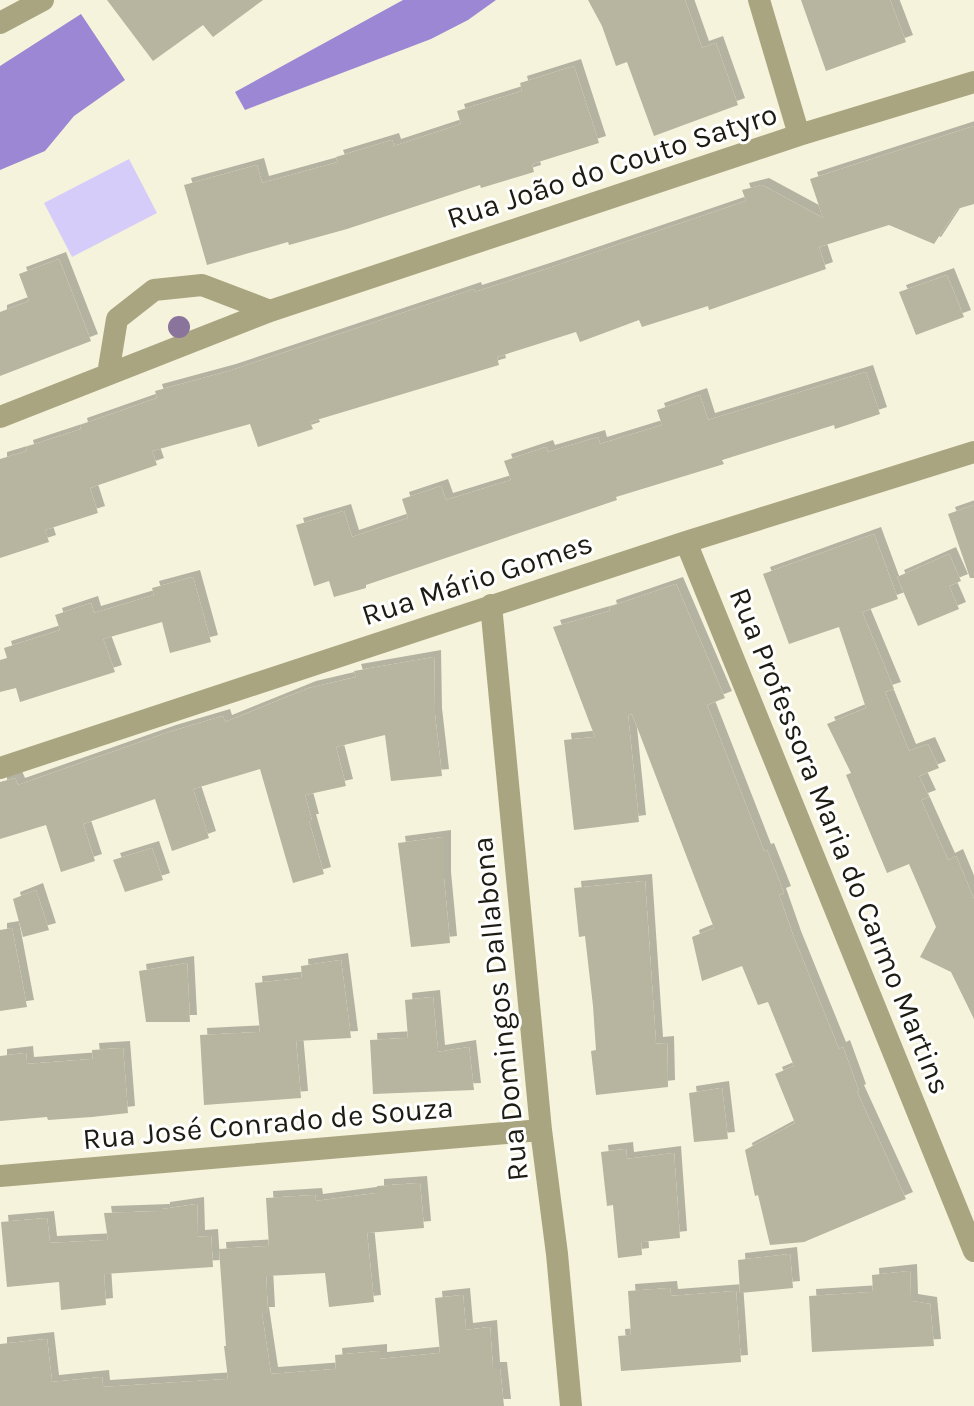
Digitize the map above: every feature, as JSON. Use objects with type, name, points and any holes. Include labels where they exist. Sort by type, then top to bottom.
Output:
[{"type":"street","points":[[0,23],[43,0]]},
{"type":"street","points":[[759,0],[799,135]]},
{"type":"street","name":"Rua João do Couto Satyro","points":[[0,417],[270,311],[799,135],[974,82]]},
{"type":"street","points":[[108,374],[117,319],[154,290],[202,285],[270,311]]},
{"type":"street","name":"Rua Mário Gomes","points":[[0,768],[491,605],[974,452]]},
{"type":"street","name":"Rua Professora Maria do Carmo Martins","points":[[686,542],[974,1251]]},
{"type":"street","name":"Rua Domingos Dallabona","points":[[491,605],[541,1130],[557,1254],[571,1406]]},
{"type":"street","name":"Rua José Conrado de Souza","points":[[0,1176],[541,1130]]},
{"type":"shaded area","points":[[403,0],[496,0],[468,20],[431,39],[245,110],[235,92]]},
{"type":"shaded area","points":[[81,14],[125,80],[74,116],[45,151],[0,170],[0,66]]},
{"type":"shaded area","points":[[129,159],[157,213],[72,257],[44,203]]},
{"type":"building","points":[[107,0],[263,0],[213,37],[203,25],[153,61]]},
{"type":"building","points":[[588,0],[685,0],[702,48],[716,43],[738,105],[654,136],[627,62],[616,66],[602,26]]},
{"type":"building","points":[[801,0],[890,0],[906,42],[826,71]]},
{"type":"building","points":[[574,66],[599,143],[532,164],[534,172],[481,188],[480,185],[347,229],[207,265],[184,185],[257,165],[262,183],[338,162],[336,157],[392,140],[394,146],[461,124],[457,111],[522,91],[520,83]]},
{"type":"building","points":[[974,126],[974,204],[957,209],[934,244],[889,225],[819,247],[826,269],[709,310],[708,306],[642,327],[639,320],[580,342],[576,332],[497,357],[499,365],[310,422],[313,429],[258,447],[250,424],[152,451],[157,465],[90,488],[98,513],[45,530],[49,542],[0,558],[0,459],[27,451],[26,447],[81,429],[80,425],[157,398],[155,391],[229,371],[474,289],[475,292],[746,201],[742,190],[762,185],[823,218],[810,179]]},
{"type":"building","points":[[59,259],[91,341],[0,376],[0,312],[29,301],[19,274]]},
{"type":"building","points":[[947,275],[964,317],[916,335],[899,292]]},
{"type":"building","points":[[866,372],[880,414],[722,460],[724,464],[616,497],[617,500],[366,585],[366,588],[334,597],[329,581],[314,586],[296,525],[344,511],[352,537],[408,518],[402,499],[441,486],[446,500],[511,480],[504,461],[546,447],[548,452],[598,437],[600,444],[662,425],[657,410],[700,395],[708,420]]},
{"type":"building","points":[[974,505],[974,578],[970,578],[948,514]]},
{"type":"building","points":[[874,534],[898,599],[862,612],[894,689],[885,692],[909,751],[928,744],[939,768],[919,776],[929,797],[921,800],[948,860],[956,856],[974,899],[974,1019],[951,972],[920,957],[936,927],[909,864],[887,873],[846,775],[851,773],[827,724],[866,708],[839,627],[789,644],[763,574]]},
{"type":"building","points":[[949,554],[961,581],[949,586],[959,609],[918,626],[897,577]]},
{"type":"building","points":[[193,577],[211,642],[170,653],[162,622],[103,639],[115,672],[20,702],[16,688],[0,692],[0,660],[7,658],[4,648],[60,630],[55,615],[91,603],[94,613],[154,595],[152,588]]},
{"type":"building","points":[[676,584],[725,698],[707,705],[764,851],[767,850],[784,893],[779,895],[794,938],[839,1049],[843,1047],[857,1092],[906,1199],[804,1242],[770,1245],[745,1150],[795,1123],[775,1074],[794,1066],[768,1002],[758,1005],[742,966],[702,981],[692,937],[714,928],[632,714],[628,715],[639,822],[574,830],[564,740],[595,737],[553,627],[610,611],[609,607]]},
{"type":"building","points":[[434,657],[435,715],[442,776],[391,781],[385,735],[336,747],[346,786],[305,795],[324,874],[293,883],[260,769],[193,789],[209,838],[172,851],[155,799],[83,824],[95,861],[61,872],[46,825],[0,839],[0,782],[15,778],[18,785],[169,732],[223,716],[225,722],[309,688],[356,677],[354,671]]},
{"type":"building","points":[[444,837],[450,943],[411,947],[398,843]]},
{"type":"building","points":[[152,848],[163,880],[125,892],[113,860]]},
{"type":"building","points":[[645,881],[656,1044],[667,1043],[668,1087],[596,1095],[591,1051],[596,1050],[593,1006],[585,936],[579,937],[574,888]]},
{"type":"building","points":[[36,890],[49,930],[23,937],[13,899]]},
{"type":"building","points":[[12,928],[27,1007],[0,1011],[0,930]]},
{"type":"building","points":[[341,960],[351,1038],[296,1041],[301,1098],[204,1105],[200,1035],[260,1032],[255,983],[302,978],[301,966]]},
{"type":"building","points":[[187,963],[190,1022],[146,1022],[139,971]]},
{"type":"building","points":[[433,997],[438,1052],[469,1047],[474,1090],[373,1094],[370,1040],[408,1038],[405,1000]]},
{"type":"building","points":[[123,1048],[128,1113],[0,1121],[0,1056],[26,1053],[27,1064],[93,1059],[92,1050]]},
{"type":"building","points":[[722,1088],[728,1139],[694,1142],[689,1093]]},
{"type":"building","points":[[626,1149],[627,1159],[674,1153],[680,1238],[641,1242],[642,1255],[618,1258],[613,1205],[607,1206],[601,1152]]},
{"type":"building","points":[[420,1183],[424,1228],[367,1233],[374,1302],[329,1307],[325,1273],[266,1276],[268,1314],[262,1314],[271,1374],[336,1369],[335,1355],[380,1351],[380,1359],[440,1353],[435,1298],[463,1295],[466,1330],[490,1327],[493,1369],[500,1369],[504,1406],[0,1406],[0,1344],[47,1339],[52,1382],[102,1377],[103,1387],[228,1379],[219,1249],[269,1246],[266,1198],[315,1195],[316,1201],[377,1193],[377,1186]]},
{"type":"building","points":[[197,1204],[198,1237],[211,1236],[213,1267],[104,1274],[106,1305],[61,1310],[59,1282],[7,1287],[1,1222],[47,1218],[50,1243],[108,1240],[104,1213],[163,1211]]},
{"type":"building","points":[[790,1254],[793,1288],[740,1293],[738,1260]]},
{"type":"building","points":[[910,1271],[911,1301],[930,1304],[934,1346],[812,1352],[809,1296],[873,1292],[872,1275]]},
{"type":"building","points":[[670,1288],[671,1296],[736,1291],[741,1362],[621,1371],[618,1336],[631,1335],[628,1291]]}]
